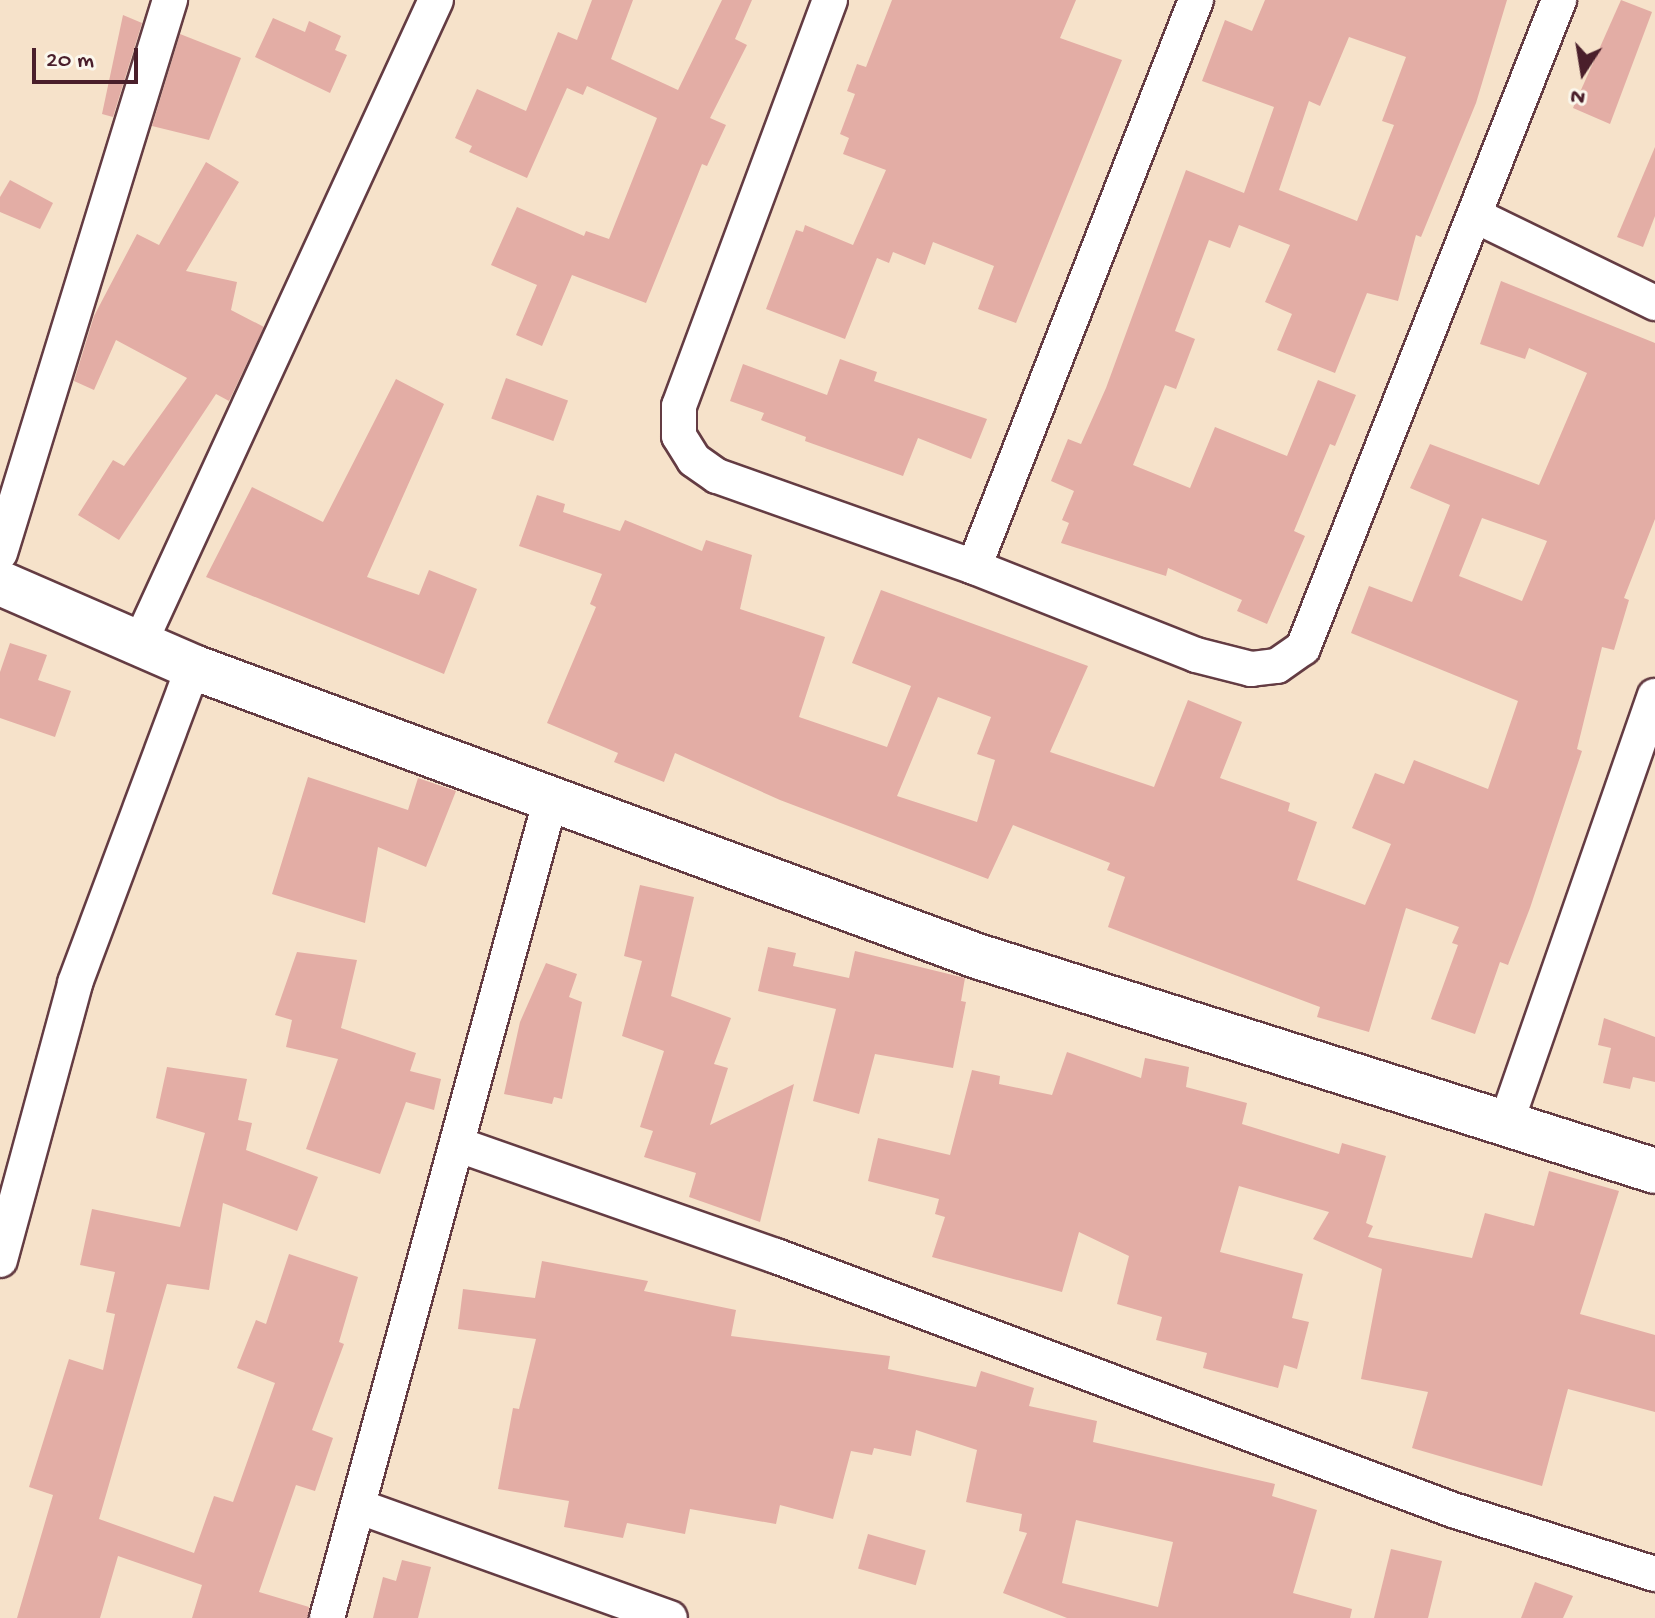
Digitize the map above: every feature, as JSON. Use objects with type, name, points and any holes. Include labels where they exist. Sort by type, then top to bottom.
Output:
[{"type":"street","points":[[0,553],[170,0]]},
{"type":"street","points":[[139,645],[436,0]]},
{"type":"street","points":[[830,0],[679,406],[679,436],[694,460],[717,476],[974,567],[1196,655],[1237,665],[1277,666],[1303,648],[1478,217],[1559,0]]},
{"type":"street","points":[[974,567],[1196,0]]},
{"type":"street","points":[[1478,217],[1655,303]]},
{"type":"street","points":[[0,583],[193,667],[550,802],[977,956],[1507,1120],[1655,1171]]},
{"type":"street","points":[[0,1260],[75,983],[193,667]]},
{"type":"street","points":[[1507,1120],[1647,756],[1655,696]]},
{"type":"street","points":[[327,1618],[459,1145],[550,802]]},
{"type":"street","points":[[459,1145],[763,1251],[1453,1510],[1655,1574]]},
{"type":"street","points":[[360,1507],[670,1618]]},
{"type":"building","points":[[592,0],[633,0],[611,59],[678,90],[722,0],[752,0],[735,39],[747,45],[710,118],[726,125],[707,166],[702,164],[646,303],[572,275],[542,346],[516,335],[537,285],[491,265],[517,207],[584,236],[586,231],[609,239],[657,118],[587,86],[583,95],[567,88],[527,178],[469,152],[472,146],[455,138],[477,89],[526,111],[558,32],[577,40]]},
{"type":"building","points":[[892,0],[1076,0],[1060,38],[1122,60],[1016,323],[978,309],[994,266],[933,242],[925,265],[893,252],[889,263],[877,258],[845,339],[766,309],[796,230],[803,232],[805,225],[853,245],[886,170],[843,154],[849,138],[840,134],[855,94],[847,91],[857,64],[866,67]]},
{"type":"building","points":[[1265,0],[1507,0],[1476,103],[1421,237],[1416,235],[1398,301],[1367,293],[1335,373],[1277,350],[1292,314],[1265,302],[1290,245],[1239,225],[1230,248],[1209,240],[1175,331],[1195,339],[1176,389],[1165,385],[1133,465],[1190,488],[1215,427],[1287,456],[1318,380],[1356,395],[1335,446],[1330,444],[1294,531],[1305,536],[1267,624],[1237,611],[1242,600],[1168,568],[1166,576],[1061,543],[1069,523],[1062,520],[1074,491],[1051,481],[1068,439],[1081,444],[1106,388],[1186,170],[1244,193],[1274,107],[1202,81],[1225,20],[1252,31]],"holes":[[[1349,37],[1406,57],[1382,121],[1394,125],[1357,221],[1279,190],[1309,101],[1320,106]]]},
{"type":"building","points":[[1621,0],[1652,12],[1610,124],[1573,108]]},
{"type":"building","points":[[123,15],[142,23],[113,117],[102,114]]},
{"type":"building","points":[[273,18],[305,32],[309,21],[341,36],[335,50],[347,55],[330,93],[255,57]]},
{"type":"building","points":[[180,34],[241,58],[209,140],[152,126]]},
{"type":"building","points":[[1655,147],[1655,216],[1643,247],[1617,237]]},
{"type":"building","points":[[206,162],[239,182],[186,271],[237,282],[231,310],[264,327],[229,401],[216,394],[119,540],[78,515],[113,460],[124,466],[187,378],[116,340],[94,390],[74,381],[94,316],[137,234],[159,245]]},
{"type":"building","points":[[10,180],[53,203],[40,229],[0,212],[0,197]]},
{"type":"building","points":[[1501,281],[1655,343],[1655,519],[1624,598],[1629,600],[1614,650],[1602,647],[1577,749],[1582,751],[1530,908],[1508,965],[1500,962],[1475,1034],[1431,1019],[1458,945],[1452,943],[1459,927],[1406,908],[1369,1032],[1317,1017],[1320,1007],[1108,927],[1125,877],[1107,870],[1110,863],[1013,825],[988,879],[780,800],[675,753],[664,782],[614,762],[618,753],[547,723],[596,607],[590,604],[602,574],[519,546],[537,495],[565,504],[563,512],[620,531],[625,520],[702,551],[706,540],[752,555],[740,609],[825,637],[799,717],[887,747],[911,686],[852,663],[881,590],[1088,666],[1050,752],[1154,787],[1188,700],[1242,722],[1220,778],[1290,803],[1288,811],[1317,822],[1297,880],[1365,905],[1391,844],[1352,828],[1375,773],[1404,784],[1414,760],[1488,789],[1518,701],[1351,633],[1369,586],[1412,602],[1450,505],[1410,488],[1430,444],[1539,485],[1587,373],[1529,348],[1525,359],[1480,344]],"holes":[[[1482,518],[1547,541],[1522,601],[1459,576]],[[938,697],[991,717],[977,754],[995,760],[977,822],[897,796]]]},
{"type":"building","points":[[840,359],[877,372],[874,381],[987,419],[971,459],[918,438],[903,476],[805,441],[806,437],[761,420],[764,413],[730,401],[743,364],[827,395]]},
{"type":"building","points":[[506,378],[568,401],[553,441],[491,418]]},
{"type":"building","points":[[396,379],[444,404],[367,577],[419,595],[429,570],[477,589],[444,674],[206,577],[252,487],[323,522]]},
{"type":"building","points":[[10,643],[47,655],[38,680],[71,691],[55,737],[0,718],[0,672]]},
{"type":"building","points":[[308,777],[408,810],[418,778],[456,791],[426,867],[378,847],[365,923],[272,894]]},
{"type":"building","points":[[640,885],[694,897],[671,996],[731,1018],[714,1064],[728,1068],[710,1125],[794,1084],[760,1222],[689,1197],[696,1173],[644,1157],[653,1131],[640,1127],[664,1051],[622,1036],[642,961],[624,956]]},
{"type":"building","points":[[768,947],[796,953],[793,966],[849,978],[855,951],[965,978],[961,1001],[966,1002],[953,1068],[875,1054],[859,1114],[813,1101],[836,1009],[758,991]]},
{"type":"building","points":[[297,952],[357,960],[341,1028],[416,1053],[410,1071],[441,1079],[434,1110],[406,1102],[380,1174],[306,1149],[338,1059],[286,1047],[292,1020],[275,1015]]},
{"type":"building","points":[[546,963],[577,974],[569,997],[582,1002],[562,1099],[554,1097],[552,1104],[504,1094],[520,1022]]},
{"type":"building","points":[[1604,1018],[1655,1037],[1655,1082],[1633,1077],[1630,1089],[1603,1083],[1611,1048],[1598,1045]]},
{"type":"building","points":[[1067,1052],[1141,1078],[1145,1058],[1189,1067],[1186,1087],[1247,1103],[1242,1124],[1339,1154],[1342,1143],[1386,1156],[1366,1223],[1373,1226],[1368,1237],[1472,1258],[1485,1213],[1534,1226],[1549,1171],[1619,1191],[1580,1314],[1655,1335],[1655,1412],[1568,1389],[1542,1486],[1412,1448],[1428,1392],[1361,1379],[1382,1269],[1313,1239],[1329,1212],[1239,1186],[1220,1252],[1303,1274],[1292,1318],[1309,1322],[1297,1369],[1284,1365],[1278,1388],[1203,1368],[1207,1353],[1156,1340],[1162,1317],[1117,1304],[1129,1256],[1079,1232],[1062,1292],[932,1257],[945,1217],[935,1214],[939,1199],[868,1181],[878,1138],[950,1155],[972,1070],[1000,1076],[999,1084],[1052,1095]]},
{"type":"building","points":[[167,1067],[247,1079],[238,1120],[252,1123],[246,1150],[318,1177],[297,1231],[223,1203],[209,1290],[167,1284],[99,1519],[194,1553],[214,1496],[233,1502],[275,1383],[237,1368],[256,1320],[266,1324],[289,1254],[358,1277],[339,1342],[344,1344],[312,1430],[333,1438],[315,1491],[296,1485],[259,1592],[309,1607],[308,1618],[192,1618],[202,1585],[118,1556],[100,1618],[17,1618],[53,1495],[29,1487],[69,1359],[103,1370],[115,1314],[106,1312],[115,1272],[80,1265],[92,1209],[180,1227],[205,1133],[156,1118]]},
{"type":"building","points":[[542,1261],[648,1281],[644,1291],[736,1310],[731,1336],[890,1356],[888,1369],[976,1387],[981,1371],[1034,1388],[1029,1406],[1097,1421],[1093,1442],[1275,1484],[1272,1496],[1317,1510],[1293,1593],[1352,1609],[1350,1618],[1067,1618],[1003,1593],[1027,1533],[1019,1531],[1022,1514],[966,1502],[977,1450],[916,1430],[911,1456],[874,1448],[872,1455],[851,1451],[833,1519],[780,1505],[776,1524],[690,1509],[685,1534],[627,1523],[623,1538],[564,1527],[569,1501],[498,1489],[513,1408],[519,1409],[536,1339],[458,1329],[463,1289],[535,1298]],"holes":[[[1076,1520],[1173,1542],[1158,1607],[1062,1583]]]},
{"type":"building","points":[[868,1534],[926,1551],[916,1585],[858,1569]]},
{"type":"building","points":[[1391,1549],[1442,1561],[1428,1618],[1374,1618]]},
{"type":"building","points":[[402,1560],[431,1567],[418,1618],[373,1618],[383,1577],[396,1581]]},
{"type":"building","points":[[1535,1582],[1573,1596],[1563,1618],[1521,1618]]}]
